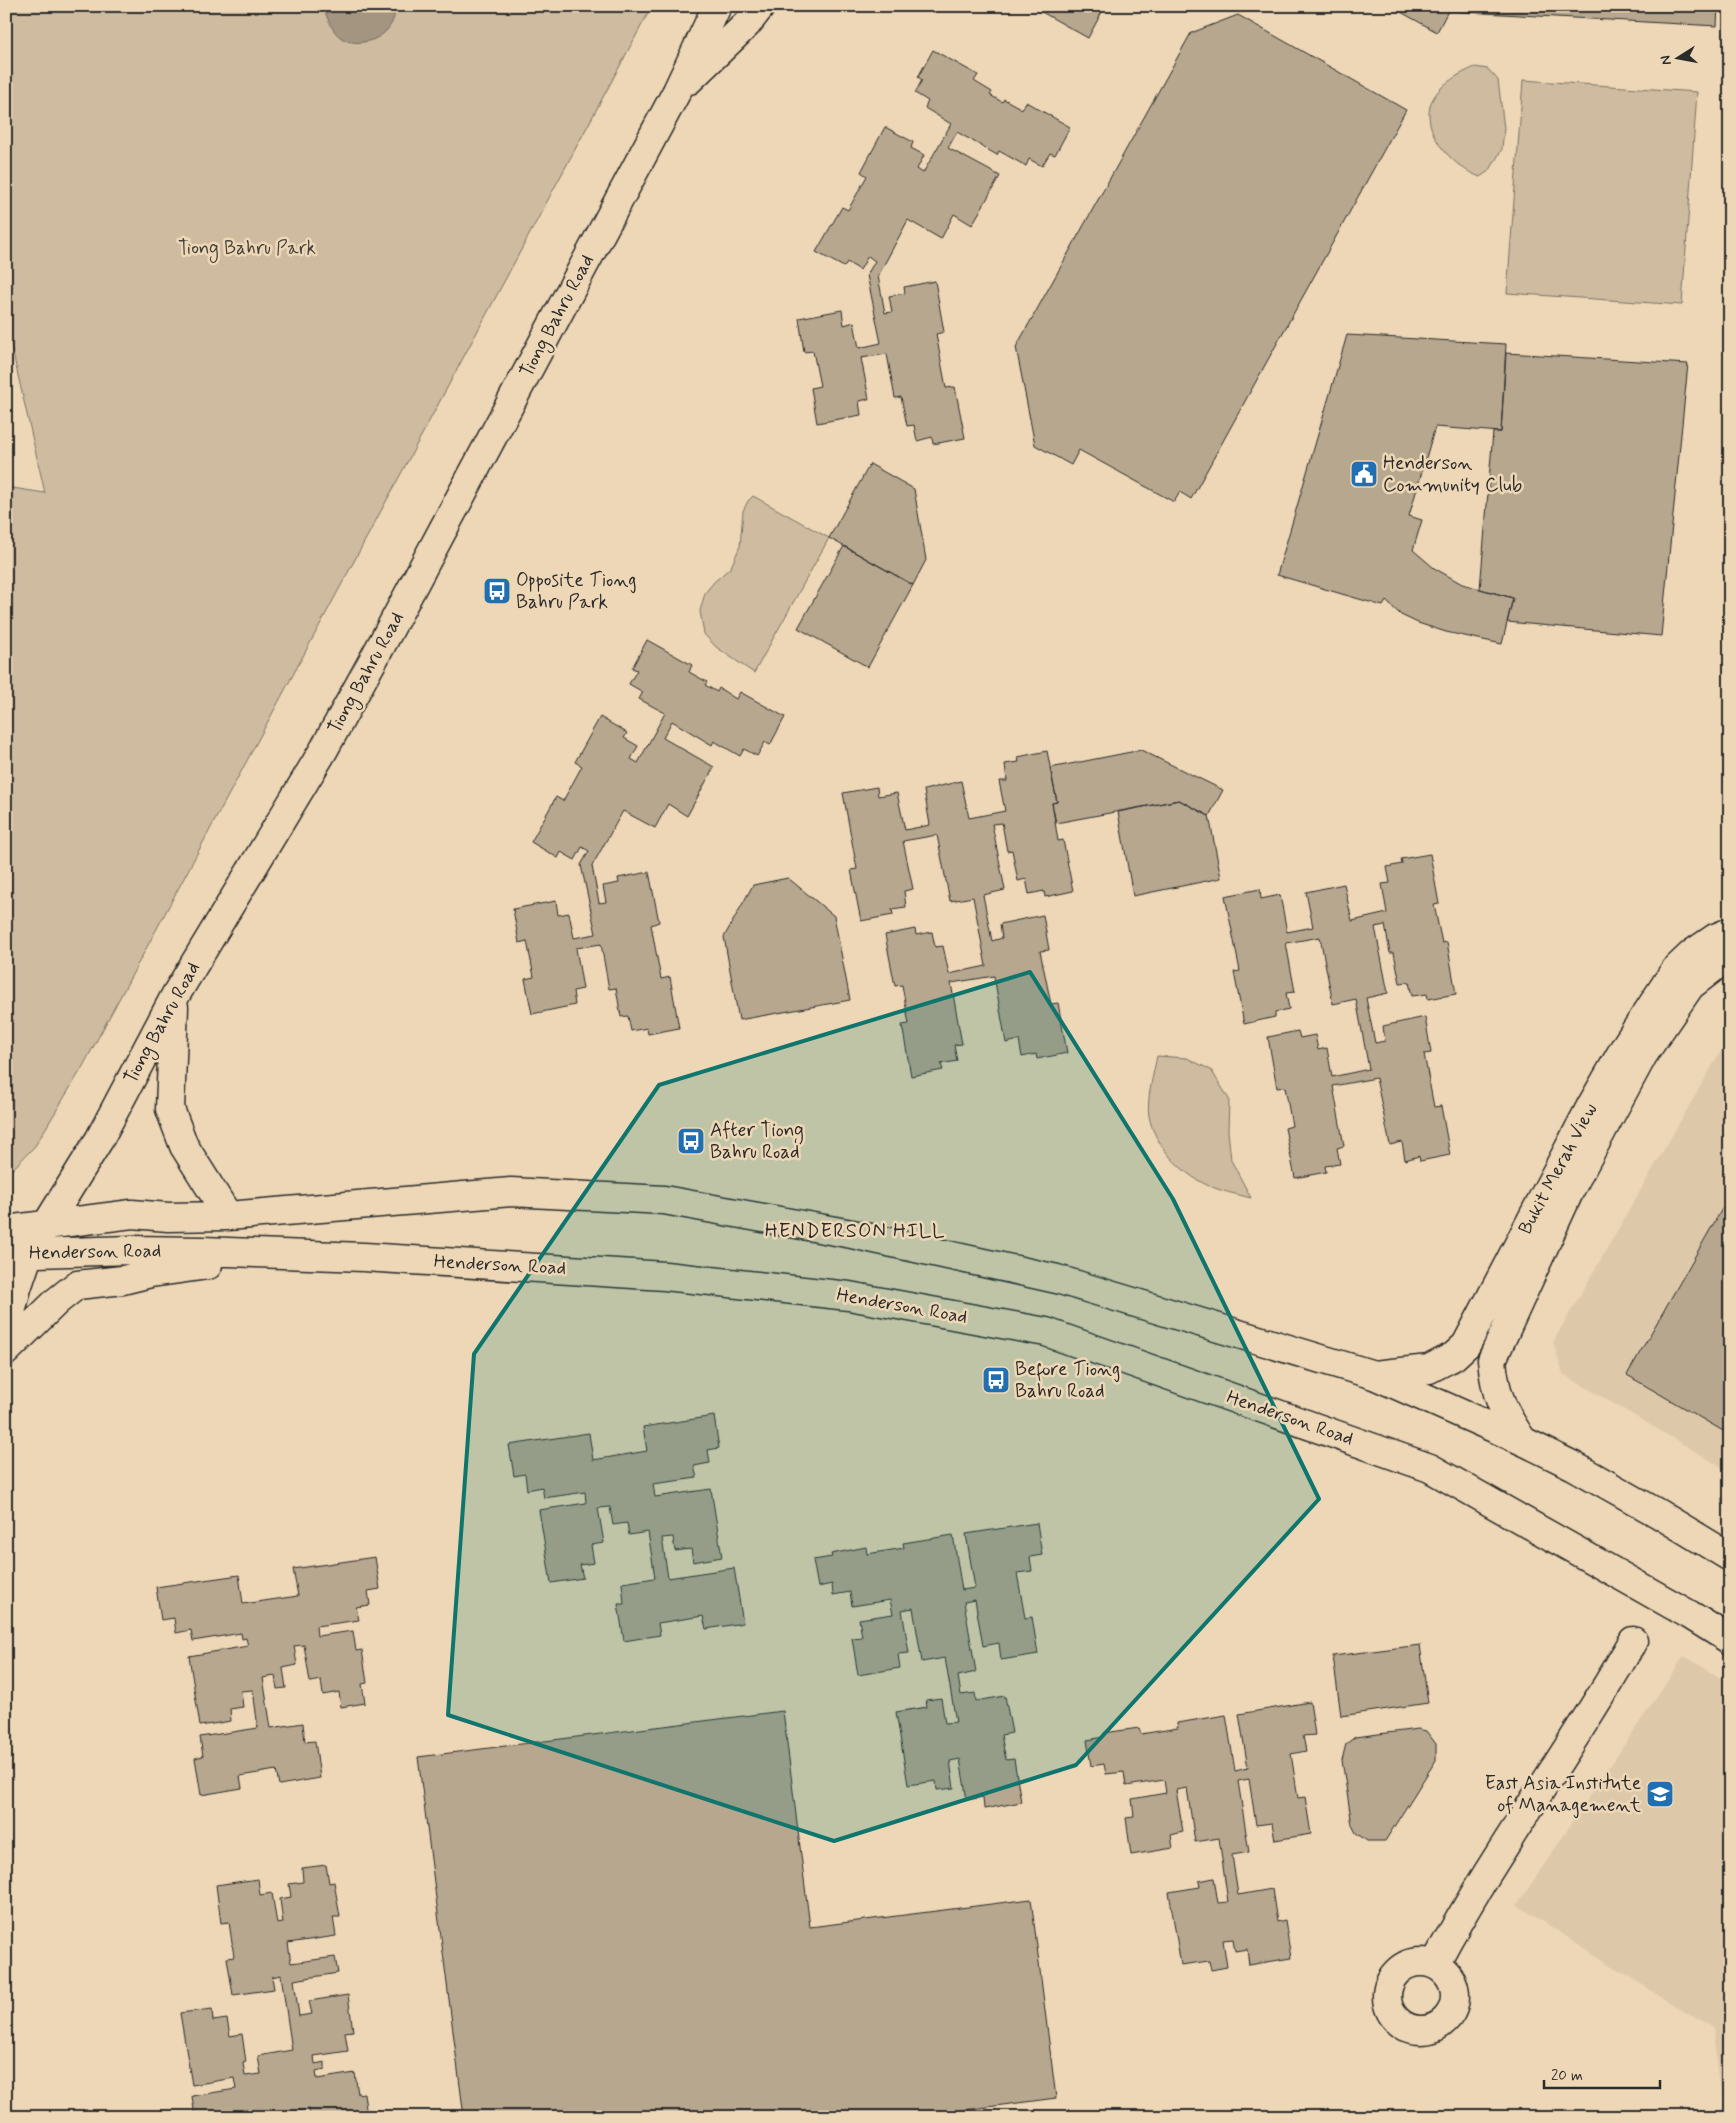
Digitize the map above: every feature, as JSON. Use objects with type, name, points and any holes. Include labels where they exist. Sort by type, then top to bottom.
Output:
[{"type":"main road","name":"Tiong Bahru Road","points":[[6,1333],[17,1288],[18,1254],[47,1224],[99,1140],[174,996],[323,751],[678,91],[717,6]]},
{"type":"main road","points":[[678,91],[747,24],[761,6]]},
{"type":"main road","name":"Bukit Merah View","points":[[1374,1375],[1429,1369],[1454,1356],[1466,1345],[1591,1106],[1626,1045],[1675,970],[1693,953],[1725,945]]},
{"type":"main road","name":"Bukit Merah View","points":[[1523,1441],[1505,1414],[1494,1384],[1492,1360],[1570,1190],[1643,1055],[1690,986],[1725,945]]},
{"type":"main road","points":[[174,996],[170,1109],[184,1146],[228,1216]]},
{"type":"main road","name":"Henderson Road","points":[[6,1230],[132,1214],[168,1217],[228,1216],[511,1192],[664,1200],[852,1234],[1057,1280],[1374,1375],[1523,1441],[1574,1466],[1730,1557]]},
{"type":"main road","name":"Henderson Road","points":[[18,1254],[131,1250],[364,1257],[540,1267],[694,1279],[849,1296],[1046,1332],[1430,1468],[1690,1615],[1730,1640]]},
{"type":"main road","points":[[6,1351],[57,1301],[77,1285],[123,1280],[151,1273],[196,1266],[364,1257]]},
{"type":"main road","points":[[1435,1964],[1462,1913],[1633,1641]]},
{"type":"highlighted area","points":[[1030,972],[1173,1199],[1319,1499],[1076,1765],[834,1841],[448,1715],[474,1354],[659,1085]]},
{"type":"shaded area","points":[[323,6],[396,6],[393,19],[382,35],[365,42],[353,42],[343,39],[336,33],[330,24]]},
{"type":"shaded area","points":[[1730,1035],[1730,1472],[1563,1374],[1553,1342]]},
{"type":"shaded area","name":"East Asia Institute of Management","points":[[1684,1656],[1730,1683],[1730,2117],[1726,2117],[1713,2030],[1517,1905]]},
{"type":"green space","name":"Tiong Bahru Park","points":[[6,6],[652,6],[82,1068],[35,1146],[6,1176],[6,487],[45,493],[6,323]]},
{"type":"green space","points":[[1475,67],[1488,69],[1498,80],[1504,128],[1502,149],[1490,170],[1480,177],[1470,173],[1443,149],[1431,128],[1429,117],[1433,99],[1442,87],[1455,77]]},
{"type":"green space","points":[[1523,80],[1697,92],[1682,305],[1507,293]]},
{"type":"green space","points":[[753,496],[829,538],[754,673],[716,647],[704,634],[700,611],[705,593],[731,567],[740,546],[743,511]]},
{"type":"green space","points":[[1157,1056],[1187,1058],[1211,1070],[1229,1099],[1228,1131],[1231,1160],[1251,1198],[1217,1189],[1197,1180],[1179,1166],[1163,1147],[1152,1127],[1148,1109],[1149,1094]]},
{"type":"building","points":[[1031,6],[1105,6],[1088,38]]},
{"type":"building","points":[[1390,6],[1718,6],[1717,26],[1448,11],[1437,32]]},
{"type":"building","points":[[1238,15],[1406,110],[1191,499],[1180,492],[1174,502],[1079,450],[1071,465],[1035,445],[1016,347],[1191,33]]},
{"type":"building","points":[[933,50],[978,75],[974,81],[992,92],[990,95],[1002,102],[1004,99],[1022,109],[1026,102],[1070,127],[1055,155],[1050,153],[1042,166],[1029,159],[1026,166],[999,151],[997,155],[957,132],[948,148],[1000,176],[972,225],[954,214],[941,239],[908,220],[878,276],[885,313],[892,312],[889,296],[905,293],[904,287],[935,281],[944,332],[936,334],[946,388],[955,387],[965,438],[933,444],[932,437],[917,441],[914,425],[907,426],[901,397],[895,398],[887,354],[861,358],[869,399],[859,401],[861,415],[817,423],[811,388],[820,386],[813,351],[804,352],[799,318],[842,310],[844,325],[854,322],[859,348],[881,343],[867,275],[875,261],[868,256],[860,270],[847,262],[844,267],[816,252],[842,207],[848,210],[867,176],[861,172],[885,127],[913,142],[911,148],[924,155],[917,169],[923,173],[951,124],[925,108],[928,101],[915,93],[922,80],[918,77]]},
{"type":"building","name":"Henderson Community Club","points":[[1347,335],[1506,344],[1501,432],[1435,427],[1409,516],[1422,520],[1413,550],[1434,568],[1462,584],[1513,598],[1502,644],[1446,632],[1418,623],[1401,615],[1386,601],[1383,606],[1277,575]]},
{"type":"building","points":[[1506,353],[1688,364],[1661,636],[1507,622],[1513,598],[1480,589],[1493,432],[1501,432]]},
{"type":"building","points":[[870,464],[914,489],[926,560],[913,585],[829,538]]},
{"type":"building","points":[[844,546],[913,585],[868,667],[798,628]]},
{"type":"building","points":[[647,640],[692,665],[689,672],[707,682],[705,685],[717,692],[719,688],[736,699],[740,692],[785,717],[770,745],[765,742],[757,756],[744,749],[740,756],[714,741],[712,745],[672,721],[663,738],[714,767],[687,816],[668,804],[655,828],[623,811],[592,866],[599,903],[606,902],[603,886],[619,883],[618,878],[649,872],[659,922],[651,925],[661,979],[670,977],[679,1028],[648,1034],[647,1028],[631,1031],[628,1016],[621,1017],[616,988],[609,989],[601,944],[576,948],[583,989],[573,991],[575,1005],[532,1014],[525,979],[534,977],[527,941],[519,943],[513,909],[556,901],[558,915],[569,913],[574,938],[596,934],[581,865],[589,851],[582,847],[575,860],[561,852],[558,858],[531,842],[556,797],[563,801],[582,766],[575,762],[600,717],[627,733],[624,738],[638,746],[631,759],[638,763],[665,713],[639,699],[643,692],[629,684],[637,670],[632,668]]},
{"type":"building","points":[[1141,750],[1223,790],[1209,816],[1179,800],[1056,823],[1052,803],[1057,802],[1050,768]]},
{"type":"building","points":[[1047,751],[1057,802],[1052,803],[1058,841],[1063,840],[1073,891],[1045,897],[1044,891],[1029,894],[1026,879],[1018,881],[1012,850],[1007,851],[1002,823],[992,824],[1005,890],[983,895],[992,941],[1002,938],[1000,924],[1043,915],[1049,950],[1040,951],[1051,1004],[1058,1003],[1067,1053],[1037,1059],[1036,1054],[1022,1057],[1019,1040],[1006,1043],[994,976],[951,983],[962,1044],[954,1045],[957,1061],[941,1064],[943,1070],[911,1076],[902,1025],[909,1024],[902,985],[895,986],[885,935],[915,929],[916,935],[932,932],[935,947],[943,946],[949,974],[986,966],[973,897],[950,901],[937,835],[903,841],[913,889],[904,891],[906,907],[892,909],[893,915],[861,921],[851,870],[857,869],[843,793],[877,787],[878,796],[897,793],[905,830],[930,825],[924,790],[961,781],[969,818],[1005,811],[999,781],[1007,781],[1005,764],[1019,762],[1018,757]]},
{"type":"building","points":[[1179,800],[1209,816],[1221,878],[1133,896],[1118,812]]},
{"type":"building","points":[[1430,854],[1439,904],[1434,905],[1442,943],[1447,942],[1456,994],[1428,999],[1427,994],[1412,996],[1409,982],[1400,983],[1394,953],[1390,953],[1385,925],[1375,927],[1388,993],[1366,998],[1375,1043],[1385,1041],[1383,1026],[1425,1017],[1431,1053],[1424,1054],[1434,1107],[1441,1106],[1450,1155],[1420,1161],[1419,1156],[1405,1160],[1402,1142],[1390,1145],[1376,1078],[1333,1086],[1344,1146],[1337,1148],[1340,1164],[1325,1166],[1326,1172],[1295,1178],[1285,1128],[1292,1126],[1285,1087],[1277,1088],[1268,1037],[1298,1031],[1300,1038],[1315,1035],[1318,1050],[1327,1048],[1332,1077],[1369,1069],[1356,999],[1333,1004],[1320,937],[1286,943],[1295,992],[1286,993],[1289,1009],[1275,1012],[1275,1017],[1244,1024],[1234,972],[1240,971],[1225,896],[1260,889],[1261,899],[1280,895],[1287,932],[1313,927],[1306,892],[1344,884],[1352,921],[1387,913],[1382,884],[1390,883],[1387,867],[1402,864],[1401,859]]},
{"type":"building","points":[[788,878],[834,916],[850,1000],[739,1020],[724,937],[753,885]]},
{"type":"building","points":[[1730,1195],[1730,1435],[1627,1375]]},
{"type":"building","points":[[714,1416],[719,1448],[708,1450],[710,1463],[694,1466],[697,1478],[653,1484],[655,1497],[711,1489],[722,1557],[693,1562],[691,1549],[675,1551],[673,1537],[662,1538],[668,1578],[734,1568],[743,1623],[706,1629],[703,1616],[658,1623],[660,1635],[624,1641],[618,1604],[624,1604],[622,1583],[655,1578],[648,1532],[629,1535],[627,1523],[613,1525],[610,1507],[598,1508],[604,1543],[591,1545],[594,1563],[580,1565],[583,1578],[551,1583],[539,1510],[586,1503],[585,1492],[544,1498],[542,1487],[527,1490],[525,1474],[514,1476],[509,1445],[589,1433],[593,1460],[647,1451],[643,1427]]},
{"type":"building","points":[[1037,1523],[1042,1555],[1030,1557],[1032,1571],[1017,1573],[1025,1618],[1032,1617],[1038,1654],[1001,1660],[999,1643],[983,1646],[975,1600],[964,1602],[976,1672],[958,1676],[961,1695],[975,1693],[976,1701],[1005,1696],[1012,1733],[1001,1735],[1006,1760],[1014,1759],[1021,1802],[984,1809],[983,1797],[967,1800],[960,1759],[950,1761],[954,1788],[937,1790],[936,1781],[908,1785],[896,1712],[927,1707],[926,1700],[941,1698],[945,1723],[956,1722],[945,1658],[922,1662],[913,1608],[902,1610],[909,1653],[898,1654],[900,1668],[858,1675],[852,1638],[862,1637],[859,1619],[893,1614],[890,1600],[852,1606],[850,1592],[833,1595],[832,1584],[818,1587],[813,1560],[832,1557],[831,1554],[866,1547],[867,1554],[904,1548],[903,1543],[953,1535],[962,1590],[975,1588],[966,1534]]},
{"type":"building","points":[[375,1557],[380,1589],[368,1591],[370,1605],[356,1607],[359,1620],[316,1626],[317,1636],[353,1631],[356,1651],[362,1650],[367,1683],[362,1684],[365,1703],[341,1707],[339,1692],[323,1695],[321,1680],[310,1682],[304,1645],[294,1646],[297,1665],[283,1668],[286,1688],[277,1689],[275,1676],[263,1678],[271,1728],[303,1723],[305,1742],[315,1741],[320,1778],[279,1785],[276,1770],[240,1776],[242,1788],[201,1795],[195,1758],[203,1756],[200,1737],[258,1728],[253,1690],[241,1691],[243,1707],[230,1709],[231,1721],[200,1726],[189,1656],[248,1646],[246,1638],[242,1639],[241,1633],[193,1641],[191,1630],[176,1633],[174,1618],[161,1620],[156,1587],[239,1575],[243,1604],[298,1596],[293,1569]]},
{"type":"building","points":[[1420,1645],[1428,1703],[1341,1716],[1333,1656]]},
{"type":"building","points":[[1310,1702],[1315,1735],[1303,1736],[1306,1751],[1291,1754],[1298,1798],[1305,1797],[1311,1834],[1275,1840],[1272,1823],[1256,1825],[1249,1779],[1238,1781],[1249,1852],[1232,1855],[1238,1895],[1272,1889],[1277,1922],[1285,1920],[1291,1958],[1249,1965],[1247,1949],[1235,1951],[1233,1939],[1223,1940],[1227,1967],[1211,1970],[1209,1961],[1181,1965],[1169,1892],[1200,1887],[1199,1881],[1214,1878],[1218,1903],[1228,1902],[1219,1838],[1195,1842],[1187,1788],[1176,1790],[1183,1832],[1171,1835],[1173,1848],[1131,1855],[1126,1818],[1134,1817],[1132,1799],[1166,1793],[1164,1780],[1126,1786],[1124,1772],[1106,1774],[1104,1764],[1091,1766],[1087,1740],[1104,1737],[1104,1733],[1139,1728],[1141,1734],[1178,1728],[1177,1723],[1226,1715],[1235,1771],[1248,1768],[1239,1714]]},
{"type":"building","points":[[783,1711],[810,1927],[1031,1899],[1056,2098],[911,2117],[464,2117],[418,1757]]},
{"type":"building","points":[[1418,1729],[1426,1731],[1436,1744],[1436,1760],[1385,1841],[1367,1841],[1356,1833],[1352,1825],[1342,1760],[1346,1744],[1355,1737]]},
{"type":"building","points":[[326,1865],[329,1883],[334,1882],[340,1917],[333,1917],[336,1936],[288,1943],[291,1963],[335,1957],[338,1973],[294,1980],[299,2016],[312,2014],[309,2001],[348,1995],[353,2031],[345,2032],[348,2051],[314,2056],[315,2064],[325,2062],[325,2069],[316,2071],[317,2079],[355,2073],[358,2094],[364,2093],[367,2117],[310,2117],[309,2109],[258,2117],[195,2117],[192,2096],[236,2089],[234,2078],[192,2085],[180,2013],[212,2009],[213,2021],[227,2019],[230,2036],[242,2034],[246,2062],[243,2063],[245,2076],[261,2074],[258,2056],[292,2050],[281,1975],[272,1977],[274,1989],[233,1995],[227,1958],[234,1957],[229,1922],[221,1923],[216,1885],[258,1879],[260,1895],[272,1893],[277,1924],[283,1923],[280,1899],[291,1897],[289,1884],[303,1882],[302,1868]]},
{"type":"place","name":"Henderson Community Club","points":[[1364,474]]},
{"type":"place","name":"Opposite Tiong Bahru Park","points":[[497,591]]},
{"type":"place","name":"After Tiong Bahru Road","points":[[691,1141]]},
{"type":"place","name":"Before Tiong Bahru Road","points":[[996,1380]]},
{"type":"place","name":"East Asia Institute of Management","points":[[1660,1794]]},
{"type":"district","name":"HENDERSON HILL","points":[[855,1231]]}]
